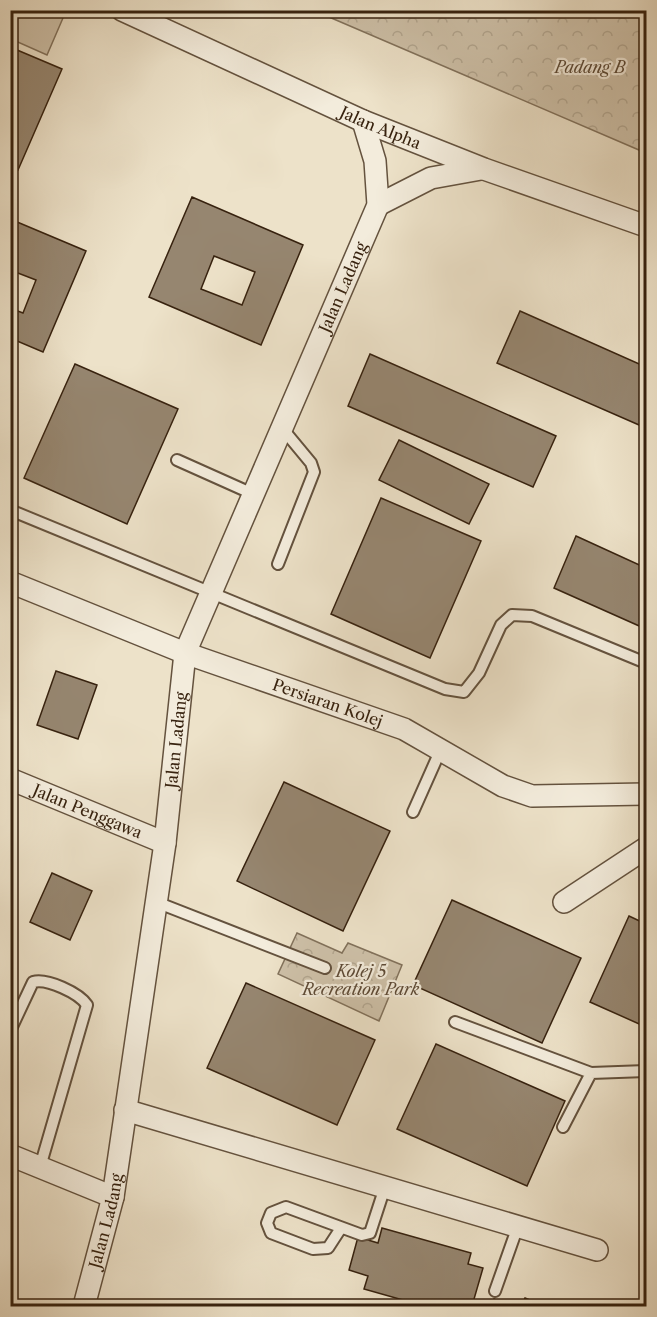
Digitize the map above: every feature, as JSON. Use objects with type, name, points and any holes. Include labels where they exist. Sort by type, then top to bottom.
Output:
[{"type":"street","name":"Jalan Alpha","points":[[122,10],[363,121],[484,169],[646,226]]},
{"type":"street","name":"Jalan Ladang","points":[[84,1306],[112,1197],[165,843],[185,653],[378,205],[375,161],[363,121]]},
{"type":"street","points":[[378,205],[431,178],[484,169]]},
{"type":"street","name":"Persiaran Kolej","points":[[10,582],[185,653],[404,729],[503,786],[532,796],[646,794]]},
{"type":"street","name":"Jalan Penggawa","points":[[10,779],[165,843]]},
{"type":"street","points":[[564,902],[646,848]]},
{"type":"street","points":[[125,1110],[597,1250]]},
{"type":"street","points":[[10,1155],[112,1197]]},
{"type":"lane","points":[[278,564],[314,472],[311,463],[282,428]]},
{"type":"lane","points":[[177,460],[253,494]]},
{"type":"lane","points":[[10,510],[445,689],[464,692],[479,673],[501,625],[512,615],[532,616],[646,663]]},
{"type":"lane","points":[[412,812],[441,749]]},
{"type":"lane","points":[[156,902],[326,968]]},
{"type":"lane","points":[[10,1030],[33,982],[40,980],[81,996],[87,1005],[40,1167]]},
{"type":"lane","points":[[455,1022],[591,1073],[646,1071]]},
{"type":"lane","points":[[563,1127],[591,1073]]},
{"type":"lane","points":[[341,1228],[328,1248],[313,1250],[271,1233],[267,1223],[271,1213],[286,1207],[362,1235],[370,1233],[385,1187]]},
{"type":"lane","points":[[495,1291],[518,1226]]},
{"type":"green space","points":[[11,10],[66,11],[47,55],[11,39]]},
{"type":"green space","name":"Padang B","points":[[315,11],[646,11],[646,153]]},
{"type":"green space","name":"Kolej 5 Recreation Park","points":[[297,933],[342,953],[348,943],[402,965],[379,1021],[278,974]]},
{"type":"building","points":[[10,47],[62,69],[18,170],[10,166],[10,109],[16,96],[10,94]]},
{"type":"building","points":[[192,197],[303,245],[261,345],[149,297]],"holes":[[[214,256],[255,272],[242,305],[201,289]]]},
{"type":"building","points":[[10,219],[86,251],[43,352],[10,338],[10,308],[23,313],[36,280],[10,270]]},
{"type":"building","points":[[520,311],[646,367],[646,428],[497,363]]},
{"type":"building","points":[[370,354],[556,436],[533,487],[348,406]]},
{"type":"building","points":[[75,364],[178,409],[127,524],[24,478]]},
{"type":"building","points":[[399,440],[489,484],[469,524],[379,480]]},
{"type":"building","points":[[381,498],[481,541],[430,658],[331,614]]},
{"type":"building","points":[[576,536],[646,568],[646,629],[554,588]]},
{"type":"building","points":[[56,671],[97,685],[78,739],[37,725]]},
{"type":"building","points":[[284,782],[390,831],[343,931],[237,881]]},
{"type":"building","points":[[52,873],[92,891],[70,940],[30,922]]},
{"type":"building","points":[[452,900],[581,958],[542,1043],[413,985]]},
{"type":"building","points":[[629,916],[646,924],[646,1027],[590,1002]]},
{"type":"building","points":[[246,983],[375,1040],[337,1125],[207,1068]]},
{"type":"building","points":[[436,1044],[565,1101],[527,1186],[397,1129]]},
{"type":"building","points":[[382,1228],[471,1253],[468,1264],[483,1268],[472,1306],[424,1306],[364,1289],[368,1276],[349,1270],[358,1237],[378,1243]]},
{"type":"building","points":[[525,1298],[544,1306],[521,1306]]},
{"type":"building","points":[[10,1299],[28,1306],[10,1306]]},
{"type":"building","points":[[494,1299],[510,1306],[491,1306]]}]
